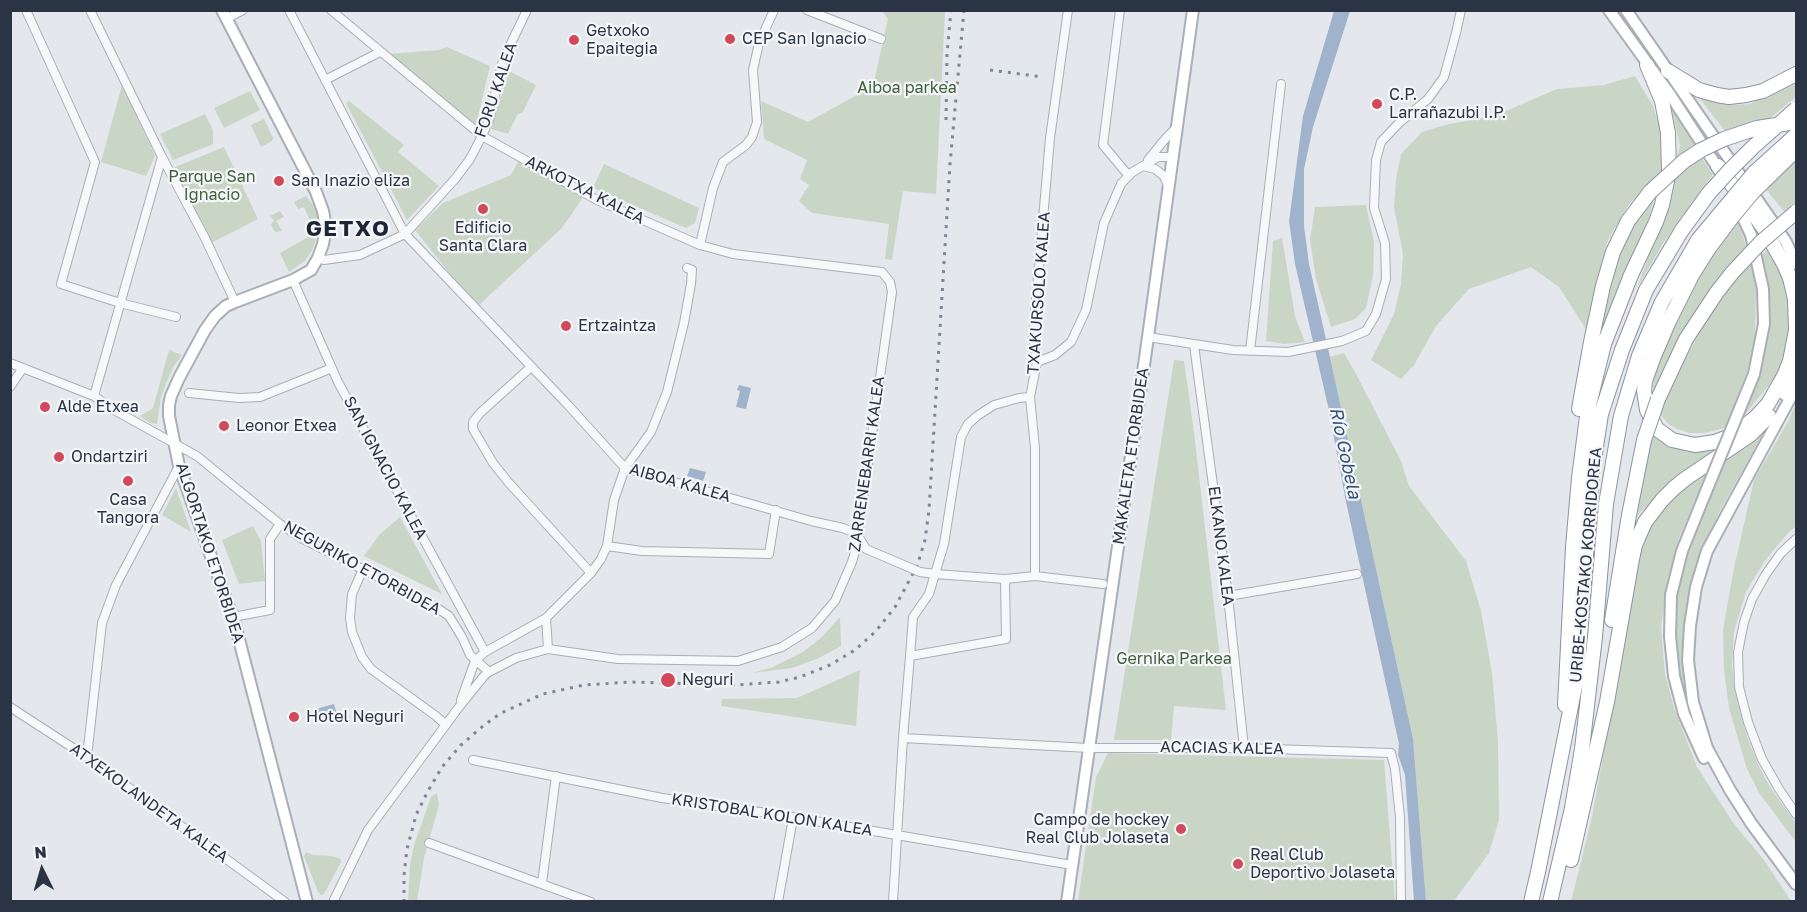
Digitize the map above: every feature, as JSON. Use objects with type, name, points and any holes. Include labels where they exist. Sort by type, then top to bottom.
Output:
[{"type":"highway","points":[[1564,741],[1573,547],[1583,440],[1604,344],[1662,205],[1670,171],[1668,133],[1662,101],[1647,65]]},
{"type":"highway","points":[[1668,71],[1699,90],[1729,97],[1763,91],[1797,74]]},
{"type":"highway","name":"URIBE-KOSTAKO KORRIDOREA","points":[[1531,902],[1577,676],[1592,473],[1601,414],[1622,350],[1646,290],[1682,230],[1709,193],[1753,147],[1797,108]]},
{"type":"highway","points":[[1573,547],[1570,495],[1578,413],[1607,270],[1628,221],[1650,192],[1684,161],[1701,150],[1724,139],[1757,128],[1797,122]]},
{"type":"highway","name":"URIBE-KOSTAKO KORRIDOREA","points":[[1550,902],[1572,808],[1589,701],[1606,504],[1621,416],[1639,356],[1662,302],[1754,173],[1797,135]]},
{"type":"highway","points":[[1718,166],[1763,227],[1784,264],[1795,300],[1796,330],[1790,361],[1768,404],[1733,435],[1695,446],[1672,440],[1657,429],[1647,410],[1645,381],[1704,244],[1733,216],[1753,192],[1797,150]]},
{"type":"highway","points":[[1571,860],[1630,505],[1644,440],[1658,399],[1686,339],[1717,292],[1761,242],[1797,212]]},
{"type":"highway","points":[[1557,902],[1571,860],[1607,702],[1635,545],[1645,522],[1662,500],[1679,484],[1743,441],[1762,424],[1784,395],[1797,372]]},
{"type":"street","points":[[26,10],[95,162],[61,285],[176,317]]},
{"type":"street","points":[[90,10],[235,302]]},
{"type":"street","points":[[243,10],[224,15],[318,197],[326,227],[318,258]]},
{"type":"street","name":"AIBOA KALEA","points":[[289,10],[405,234],[625,468],[843,528],[857,534],[866,549],[920,572],[1005,579],[1035,576],[1103,584]]},
{"type":"street","name":"ARKOTXA KALEA","points":[[331,10],[482,136],[597,200],[700,245],[733,254],[882,272]]},
{"type":"street","name":"FORU KALEA","points":[[318,258],[324,260],[360,255],[405,234],[455,179],[470,159],[482,136],[490,117],[503,60],[527,10]]},
{"type":"street","points":[[700,245],[713,188],[723,162],[746,145],[757,123],[753,70],[759,43],[774,10]]},
{"type":"street","points":[[807,10],[881,39]]},
{"type":"street","name":"TXAKURSOLO KALEA","points":[[1035,576],[1035,448],[1030,397],[1037,362],[1034,336],[1050,138],[1068,10]]},
{"type":"street","points":[[1120,10],[1103,144],[1129,176]]},
{"type":"street","name":"MAKALETA ETORBIDEA","points":[[1067,902],[1193,10]]},
{"type":"street","points":[[1148,337],[1250,351],[1288,352],[1342,341],[1366,331],[1376,314],[1386,279],[1385,243],[1374,207],[1376,160],[1381,142],[1398,123],[1428,99],[1444,77],[1461,10]]},
{"type":"street","points":[[1609,10],[1718,166],[1751,235],[1763,289],[1764,324],[1754,374],[1682,551],[1671,595],[1670,636],[1674,676],[1684,714],[1704,759],[1746,826],[1797,894]]},
{"type":"street","points":[[1626,10],[1772,221],[1797,264]]},
{"type":"street","points":[[325,80],[380,52]]},
{"type":"street","points":[[1250,351],[1281,84]]},
{"type":"street","points":[[1143,166],[1176,128]]},
{"type":"street","points":[[94,396],[162,157]]},
{"type":"street","points":[[1037,362],[1055,355],[1071,342],[1086,310],[1104,223],[1121,184],[1158,157],[1172,157]]},
{"type":"street","points":[[1143,166],[1155,169],[1164,176],[1168,188]]},
{"type":"street","name":"ALGORTAKO ETORBIDEA","points":[[308,902],[233,617],[179,466],[169,405],[171,396],[205,330],[215,316],[226,306],[293,280],[311,270],[318,258]]},
{"type":"street","points":[[459,708],[476,661],[485,652],[546,618],[591,573],[601,559],[607,546],[614,500],[625,468],[651,432],[668,392],[691,284],[692,270],[687,268]]},
{"type":"street","name":"ZARRENEBARRI KALEA","points":[[548,650],[618,659],[738,661],[782,647],[812,628],[835,601],[852,562],[892,292],[890,282],[882,272]]},
{"type":"street","name":"SAN IGNACIO KALEA","points":[[293,280],[332,368],[390,480],[485,652]]},
{"type":"street","name":"ELKANO KALEA","points":[[1194,345],[1228,596],[1244,748]]},
{"type":"street","name":"NEGURIKO ETORBIDEA","points":[[10,363],[94,396],[114,410],[197,456],[280,524],[303,539],[431,604],[449,616],[470,655],[489,672]]},
{"type":"street","points":[[531,367],[480,413],[473,422],[473,429],[493,463],[509,483],[591,573]]},
{"type":"street","points":[[10,387],[23,368]]},
{"type":"street","points":[[189,393],[239,398],[260,397],[332,368]]},
{"type":"street","points":[[1797,380],[1793,393],[1707,551],[1696,587],[1688,660],[1693,702],[1714,764],[1752,823],[1797,884]]},
{"type":"street","points":[[893,902],[913,617],[928,594],[944,544],[961,437],[968,424],[994,405],[1030,397]]},
{"type":"street","points":[[87,758],[102,623],[116,585],[179,466]]},
{"type":"street","points":[[607,546],[642,551],[769,554],[776,510]]},
{"type":"street","points":[[233,617],[270,609],[270,539],[280,524]]},
{"type":"street","points":[[1797,539],[1781,553],[1766,573],[1752,599],[1743,622],[1738,652],[1739,687],[1748,722],[1762,759],[1797,814]]},
{"type":"street","points":[[363,569],[352,594],[350,618],[352,632],[362,657],[371,669],[446,724]]},
{"type":"street","points":[[1228,596],[1357,574]]},
{"type":"street","points":[[911,656],[1006,639],[1005,579]]},
{"type":"street","points":[[333,902],[368,830],[484,676],[516,658],[548,650],[546,618]]},
{"type":"street","points":[[531,625],[539,625],[546,631]]},
{"type":"street","name":"ATXEKOLANDETA KALEA","points":[[10,707],[87,758],[285,902]]},
{"type":"street","name":"ACACIAS KALEA","points":[[903,738],[1089,748],[1244,748],[1392,753],[1400,817],[1401,902]]},
{"type":"street","name":"KRISTOBAL KOLON KALEA","points":[[473,760],[662,798],[898,834],[1072,865]]},
{"type":"street","points":[[542,883],[556,776]]},
{"type":"street","points":[[778,902],[793,818]]},
{"type":"street","points":[[429,843],[591,902]]},
{"type":"green space","name":"Aiboa parkea","points":[[882,11],[945,11],[936,194],[903,191],[892,260],[885,259],[889,224],[812,213],[799,201],[809,185],[800,179],[807,160],[764,139],[761,101],[808,122],[873,86],[888,19]]},
{"type":"green space","points":[[447,47],[490,66],[476,125],[388,54],[439,50]]},
{"type":"green space","points":[[509,71],[536,85],[523,112],[517,115],[508,134],[491,129]]},
{"type":"green space","points":[[1635,76],[1653,106],[1666,149],[1661,174],[1629,204],[1607,242],[1589,334],[1559,287],[1531,267],[1469,289],[1436,326],[1414,365],[1401,379],[1371,360],[1394,314],[1401,284],[1403,254],[1394,207],[1401,154],[1422,132],[1497,115],[1557,89],[1604,85]]},
{"type":"green space","points":[[1796,79],[1796,97],[1769,119],[1725,131],[1694,91],[1708,99],[1730,105],[1750,104]]},
{"type":"green space","points":[[122,85],[155,156],[146,176],[101,162]]},
{"type":"green space","points":[[250,91],[260,110],[224,128],[214,108]]},
{"type":"green space","points":[[349,101],[404,145],[398,152],[439,186],[407,220],[346,103]]},
{"type":"green space","points":[[1670,102],[1695,144],[1677,157],[1680,146]]},
{"type":"green space","points":[[205,114],[213,130],[213,144],[173,160],[160,134]]},
{"type":"green space","points":[[264,119],[273,138],[261,147],[251,125]]},
{"type":"green space","name":"Parque San Ignacio","points":[[224,147],[258,219],[211,243],[173,168]]},
{"type":"green space","points":[[1700,156],[1713,174],[1664,242],[1637,288],[1669,201],[1676,175]]},
{"type":"green space","points":[[1796,156],[1796,206],[1786,214],[1765,188]]},
{"type":"green space","points":[[519,160],[586,193],[562,228],[479,305],[451,275],[415,230],[443,203],[511,175]]},
{"type":"green space","points":[[604,164],[699,208],[695,223],[686,228],[593,188]]},
{"type":"green space","points":[[1656,193],[1647,223],[1595,350],[1609,281],[1620,247],[1636,216]]},
{"type":"green space","points":[[306,196],[318,217],[318,230],[311,223],[304,207],[298,209],[294,202]]},
{"type":"green space","points":[[1366,205],[1374,242],[1373,276],[1366,308],[1355,319],[1331,327],[1316,279],[1310,240],[1315,207]]},
{"type":"green space","points":[[280,211],[284,217],[276,221],[282,231],[275,232],[271,225],[274,220],[270,216]]},
{"type":"green space","points":[[1737,222],[1747,250],[1654,396],[1656,364],[1675,318],[1705,263]]},
{"type":"green space","points":[[317,232],[315,243],[305,261],[289,272],[280,253]]},
{"type":"green space","points":[[1282,238],[1295,316],[1305,342],[1284,344],[1266,341],[1273,241]]},
{"type":"green space","points":[[1771,246],[1792,302],[1792,329],[1788,348],[1774,379],[1742,418],[1761,369],[1769,306],[1767,276],[1762,255]]},
{"type":"green space","points":[[1752,262],[1756,290],[1755,337],[1747,372],[1725,428],[1704,433],[1689,433],[1677,429],[1668,424],[1660,414],[1667,393],[1705,322]]},
{"type":"green space","points":[[169,350],[182,355],[174,366],[161,397],[157,424],[150,423],[140,416],[153,408]]},
{"type":"green space","points":[[1344,353],[1401,461],[1409,486],[1466,561],[1481,611],[1492,673],[1498,742],[1499,820],[1489,853],[1454,901],[1426,901],[1413,739],[1330,357]]},
{"type":"green space","name":"Gernika Parkea","points":[[1174,360],[1184,361],[1226,710],[1174,706],[1171,740],[1114,740]]},
{"type":"green space","points":[[1796,402],[1796,526],[1764,562],[1746,592],[1734,631],[1732,666],[1736,696],[1747,736],[1760,769],[1796,823],[1796,842],[1759,793],[1747,769],[1729,708],[1724,670],[1723,630],[1754,480],[1789,420]]},
{"type":"green space","points":[[1654,432],[1717,443],[1716,449],[1666,486],[1637,516],[1644,472]]},
{"type":"green space","points":[[1764,432],[1720,511],[1701,555],[1688,598],[1683,653],[1688,707],[1677,673],[1673,627],[1675,597],[1688,547],[1727,457]]},
{"type":"green space","points":[[1708,470],[1679,538],[1668,579],[1661,627],[1665,674],[1674,708],[1697,767],[1734,824],[1764,860],[1791,901],[1571,902],[1592,817],[1638,560],[1649,529],[1660,509],[1680,490]]},
{"type":"green space","points":[[176,488],[191,532],[162,515]]},
{"type":"green space","points":[[400,517],[442,594],[364,556],[380,534]]},
{"type":"green space","points":[[253,526],[261,541],[265,581],[239,584],[222,540]]},
{"type":"green space","points":[[840,617],[841,646],[819,658],[792,668],[752,673],[773,667],[803,652],[822,637]]},
{"type":"green space","points":[[860,670],[856,726],[721,706],[722,699],[797,698]]},
{"type":"green space","name":"Real Club Deportivo Jolaseta","points":[[1108,753],[1384,760],[1395,901],[1078,901],[1096,777]]},
{"type":"green space","points":[[437,793],[439,805],[424,858],[417,901],[408,902],[410,865],[414,845],[431,797]]},
{"type":"green space","points":[[306,852],[341,859],[324,894],[321,895],[318,892],[304,856]]},
{"type":"water","name":"Río Gobela","points":[[1334,11],[1350,11],[1313,127],[1304,169],[1304,226],[1309,264],[1413,739],[1426,901],[1414,901],[1405,775],[1398,755],[1399,744],[1346,502],[1328,406],[1295,264],[1289,221],[1303,116]]},
{"type":"water","points":[[739,385],[751,388],[746,409],[736,407],[740,391],[737,390]]},
{"type":"water","points":[[690,468],[706,472],[703,481],[687,476]]},
{"type":"water","points":[[334,704],[337,715],[318,719],[316,709]]},
{"type":"railway","points":[[946,120],[947,54],[951,10]]},
{"type":"railway","points":[[404,902],[407,849],[416,815],[428,791],[442,767],[461,745],[501,713],[543,694],[584,685],[631,682],[736,685],[779,682],[800,677],[830,665],[855,650],[876,631],[895,607],[917,566],[925,540],[929,510],[950,164],[964,10]]},
{"type":"railway","points":[[990,70],[1043,77]]},
{"type":"place","name":"CEP San Ignacio","points":[[730,39]]},
{"type":"place","name":"Getxoko Epaitegia","points":[[574,40]]},
{"type":"place","name":"C.P. Larrañazubi I.P.","points":[[1377,104]]},
{"type":"place","name":"San Inazio eliza","points":[[279,181]]},
{"type":"place","name":"Edificio Santa Clara","points":[[483,209]]},
{"type":"place","name":"Ertzaintza","points":[[566,326]]},
{"type":"place","name":"Alde Etxea","points":[[45,407]]},
{"type":"place","name":"Leonor Etxea","points":[[224,426]]},
{"type":"place","name":"Ondartziri","points":[[59,457]]},
{"type":"place","name":"Casa Tangora","points":[[128,481]]},
{"type":"place","name":"Neguri","points":[[668,680]]},
{"type":"place","name":"Hotel Neguri","points":[[294,717]]},
{"type":"place","name":"Campo de hockey Real Club Jolaseta","points":[[1181,829]]},
{"type":"place","name":"Real Club Deportivo Jolaseta","points":[[1238,864]]},
{"type":"district","name":"GETXO","points":[[348,229]]}]
